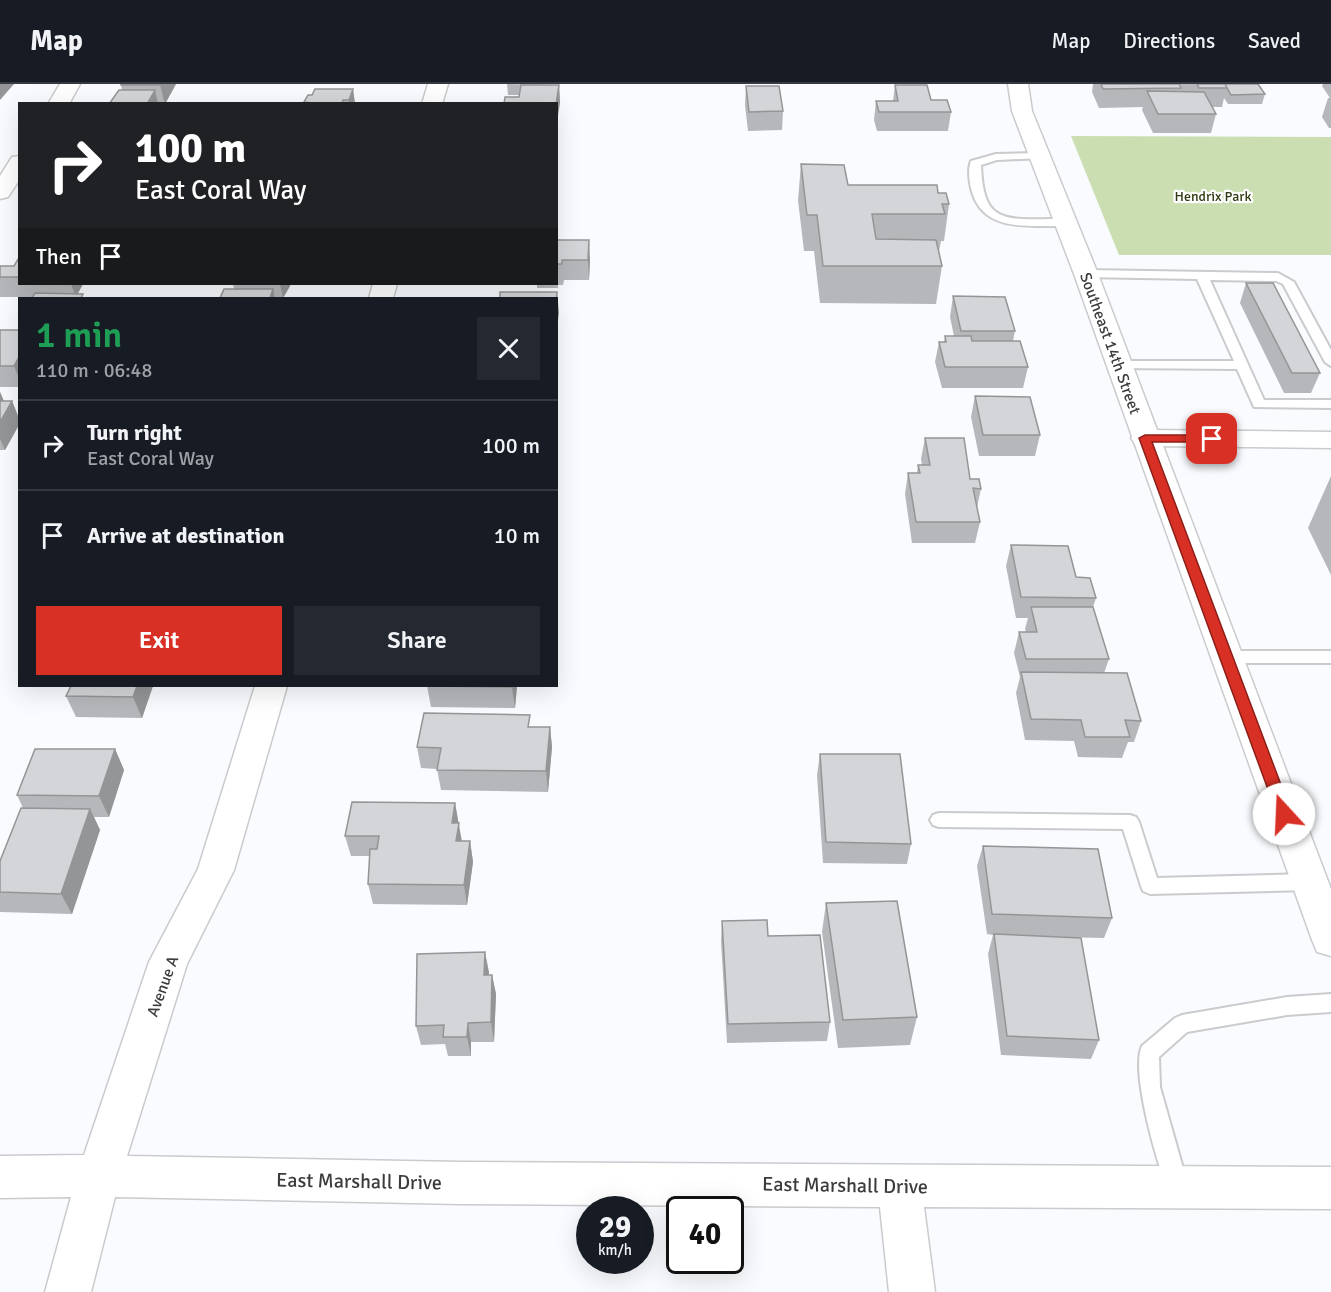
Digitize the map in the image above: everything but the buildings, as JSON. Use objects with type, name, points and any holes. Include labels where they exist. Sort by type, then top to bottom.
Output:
[{"type":"street","points":[[59,102],[70,84]]},
{"type":"street","points":[[433,102],[438,84]]},
{"type":"street","name":"Southeast 14th Street","points":[[1018,84],[1022,111],[1086,274],[1331,940]]},
{"type":"street","points":[[0,192],[18,165]]},
{"type":"street","points":[[1145,438],[1331,440]]},
{"type":"street","name":"Avenue A","points":[[68,1292],[99,1176],[168,962],[216,870],[271,687]]},
{"type":"street","name":"East Marshall Drive","points":[[0,1177],[99,1176],[461,1184],[1331,1188]]},
{"type":"street","points":[[900,1186],[912,1292]]},
{"type":"lane","points":[[1039,156],[996,157],[975,163],[974,181],[980,204],[991,216],[1012,222],[1066,222]]},
{"type":"lane","points":[[1086,274],[1278,277],[1288,282],[1331,362]]},
{"type":"lane","points":[[1202,276],[1259,404],[1331,404]]},
{"type":"lane","points":[[1119,365],[1242,365]]},
{"type":"lane","points":[[1226,657],[1331,657]]},
{"type":"lane","points":[[939,820],[1130,822],[1150,886],[1309,882]]},
{"type":"lane","points":[[1177,1187],[1150,1087],[1149,1053],[1182,1024],[1277,1007],[1331,1003]]},
{"type":"green space","name":"Hendrix Park","points":[[1071,136],[1331,137],[1331,255],[1119,255]]},
{"type":"route","points":[[1212,439],[1145,438],[1284,814]]}]
